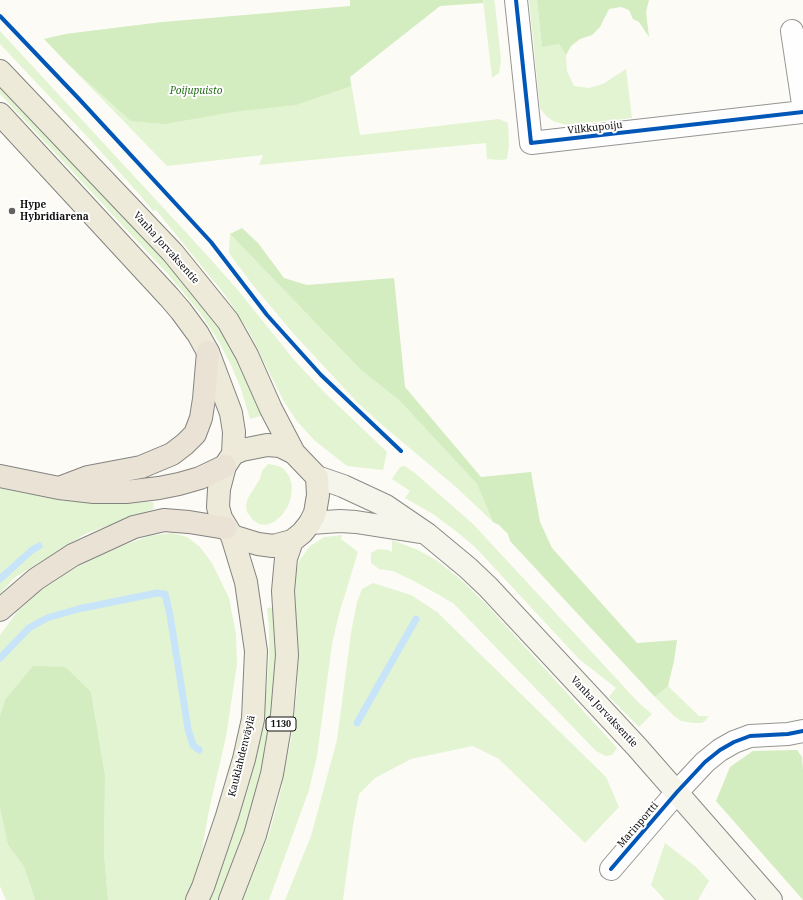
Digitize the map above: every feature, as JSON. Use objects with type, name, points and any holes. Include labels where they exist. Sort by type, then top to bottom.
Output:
[{"type":"highway","points":[[59,488],[88,477],[141,467],[172,454],[185,444],[195,434],[201,418],[208,352]]},
{"type":"highway","points":[[0,476],[59,488],[94,492],[126,492],[159,488],[200,478],[229,460]]},
{"type":"highway","points":[[0,610],[36,578],[73,555],[134,527],[164,520],[189,522],[229,532]]},
{"type":"main road","name":"Vanha Jorvaksentie","points":[[0,71],[173,252],[228,321],[248,355],[271,409],[294,453]]},
{"type":"main road","points":[[0,114],[169,297],[198,334],[208,352],[231,413],[234,432],[229,460]]},
{"type":"main road","points":[[229,460],[242,450],[267,445],[280,446],[294,453],[316,477]]},
{"type":"main road","name":"1130","points":[[229,460],[219,489],[218,507],[221,518],[229,532],[258,544],[273,546],[292,541],[302,533],[310,523],[315,513],[318,495],[316,477]]},
{"type":"main road","name":"Vanha Jorvaksentie","points":[[316,477],[343,486],[386,506],[452,553],[488,587],[677,792],[772,900]]},
{"type":"main road","name":"Vanha Jorvaksentie","points":[[310,523],[340,521],[356,522],[427,534]]},
{"type":"main road","name":"Kauklahdenväylä","points":[[197,900],[203,887],[227,816],[244,759],[253,719],[256,651],[246,582],[229,532]]},
{"type":"main road","name":"1130","points":[[230,900],[255,835],[272,774],[282,715],[287,655],[283,591],[286,558],[292,541]]},
{"type":"street","name":"Vilkkupoiju","points":[[516,0],[531,143],[803,112]]},
{"type":"street","points":[[792,31],[803,104]]},
{"type":"street","name":"Marinportti","points":[[611,869],[677,792],[705,762],[734,742],[750,736],[788,734],[803,731]]},
{"type":"green space","name":"Poijupuisto","points":[[350,0],[483,0],[483,3],[440,6],[350,77],[351,86],[296,105],[233,112],[165,124],[131,121],[69,65],[44,39],[66,34],[163,22],[350,6]]},
{"type":"green space","points":[[483,0],[494,0],[495,4],[501,60],[499,73],[492,78]]},
{"type":"green space","points":[[529,0],[537,0],[542,47],[559,44],[566,55],[567,71],[574,86],[589,88],[603,84],[626,69],[632,118],[567,125],[555,122],[546,116],[540,108]]},
{"type":"green space","points":[[537,0],[649,0],[646,12],[649,37],[639,22],[633,19],[629,10],[621,7],[609,9],[600,27],[592,35],[580,39],[571,46],[566,55],[559,44],[542,47]]},
{"type":"green space","name":"Poijupuisto","points":[[163,22],[350,77],[360,135],[499,119],[508,123],[509,145],[507,159],[487,159],[486,143],[259,165],[263,155],[167,166],[44,39],[66,34]]},
{"type":"green space","points":[[0,31],[206,254],[237,289],[295,361],[325,393],[387,452],[383,470],[347,466],[314,440],[296,420],[283,400],[248,330],[225,295],[156,210],[153,211],[94,144],[0,44]]},
{"type":"green space","points":[[0,82],[173,267],[210,309],[251,384],[261,416],[250,419],[241,389],[231,365],[219,342],[201,314],[167,273],[0,94]]},
{"type":"green space","points":[[242,228],[258,243],[284,278],[307,285],[394,278],[405,387],[481,477],[531,472],[540,522],[552,548],[637,643],[677,640],[668,686],[655,697],[510,541],[508,534],[499,525],[493,522],[477,484],[399,400],[362,371],[230,234]]},
{"type":"green space","points":[[230,234],[362,371],[399,400],[477,484],[493,522],[456,487],[357,402],[293,333],[252,284],[229,253]]},
{"type":"green space","points":[[268,464],[283,468],[289,476],[292,485],[291,497],[288,506],[282,515],[274,522],[266,525],[259,524],[253,520],[247,512],[246,505],[248,498],[260,479],[262,471]]},
{"type":"green space","points":[[405,466],[473,524],[639,703],[652,714],[639,727],[609,697],[616,688],[579,659],[475,547],[433,514],[405,498],[410,491],[392,479],[400,467]]},
{"type":"green space","points":[[0,488],[60,500],[99,504],[153,502],[154,509],[85,534],[14,578],[0,594]]},
{"type":"green space","points":[[172,533],[187,537],[200,547],[212,563],[229,598],[236,634],[237,664],[226,737],[209,810],[201,863],[185,900],[108,900],[104,854],[105,775],[91,692],[5,700],[0,716],[0,635],[17,612],[40,591],[74,569],[105,552],[149,536]]},
{"type":"green space","points":[[342,535],[341,539],[358,552],[339,614],[332,644],[317,756],[309,790],[269,900],[243,900],[270,831],[282,786],[290,746],[297,691],[298,653],[295,575],[299,561],[309,547],[324,537]]},
{"type":"green space","points":[[392,540],[418,550],[436,560],[460,579],[486,604],[617,748],[612,755],[606,756],[596,751],[454,604],[412,580],[393,571],[379,569],[371,563],[371,553],[378,549],[392,552]]},
{"type":"green space","points":[[373,583],[411,595],[437,612],[606,777],[619,807],[585,843],[499,759],[473,746],[411,759],[375,778],[359,794],[353,825],[343,900],[285,900],[311,836],[337,740],[351,633],[357,602],[362,589]]},
{"type":"green space","points":[[276,607],[277,624],[272,716],[264,762],[253,807],[220,900],[206,900],[263,710],[267,686],[269,655],[267,608]]},
{"type":"green space","points":[[33,666],[65,667],[91,692],[105,775],[104,854],[108,900],[35,900],[23,865],[8,845],[0,808],[0,716],[5,700]]},
{"type":"green space","points":[[668,686],[699,716],[709,716],[705,721],[702,723],[693,723],[681,721],[674,716],[655,697]]},
{"type":"green space","points":[[797,750],[802,757],[803,771],[803,900],[716,801],[730,767],[753,751]]},
{"type":"green space","points":[[0,808],[8,845],[23,865],[35,900],[6,900],[0,886]]},
{"type":"green space","points":[[665,843],[696,867],[709,881],[698,900],[665,900],[651,885]]},
{"type":"waterway","points":[[0,579],[32,550],[39,546]]},
{"type":"waterway","points":[[0,658],[29,628],[47,618],[78,609],[157,593],[165,594],[170,615],[188,729],[193,745],[199,750]]},
{"type":"waterway","points":[[357,723],[416,619]]},
{"type":"cycle path","points":[[516,0],[531,143],[803,112]]},
{"type":"cycle path","points":[[0,16],[211,242],[267,315],[321,375],[401,451]]},
{"type":"cycle path","points":[[611,869],[677,792],[705,762],[720,750],[734,742],[750,736],[788,734],[803,731]]},
{"type":"place","name":"Hype Hybridiarena","points":[[12,211]]}]
